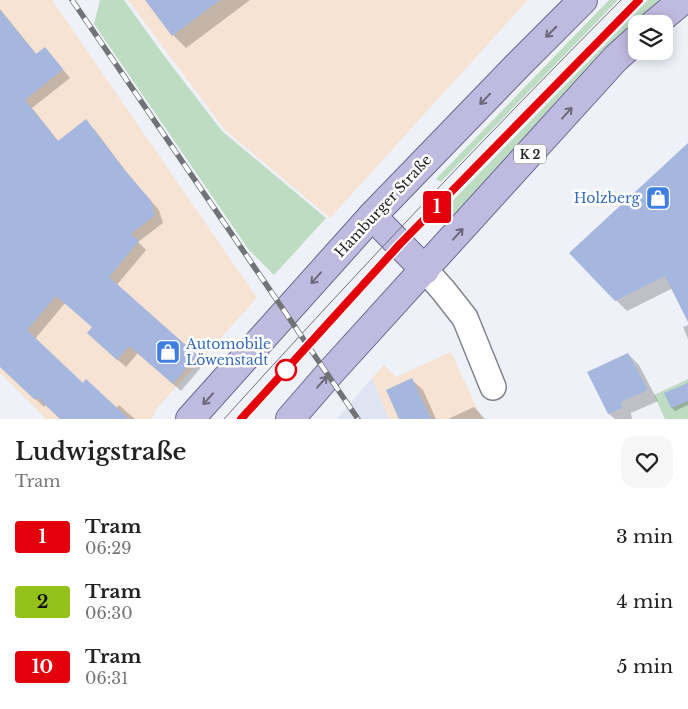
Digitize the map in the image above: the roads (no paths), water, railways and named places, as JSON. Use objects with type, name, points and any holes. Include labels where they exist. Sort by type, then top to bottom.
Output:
[{"type":"main road","name":"Hamburger Straße","points":[[190,419],[372,216],[583,0]]},
{"type":"main road","points":[[665,15],[683,0]]},
{"type":"main road","name":"K 2","points":[[290,419],[616,58],[628,47]]},
{"type":"main road","points":[[372,216],[425,270]]},
{"type":"street","points":[[425,270],[444,290],[465,318],[493,387]]},
{"type":"tram line","points":[[224,419],[420,207],[621,0]]},
{"type":"tram line","points":[[241,419],[400,244],[639,0]]},
{"type":"tram line","name":"1","points":[[241,419],[400,244],[639,0]]},
{"type":"railway","points":[[72,0],[358,419]]},
{"type":"place","name":"Holzberg","points":[[658,198]]},
{"type":"place","name":"Automobile Löwenstadt","points":[[168,352]]}]
